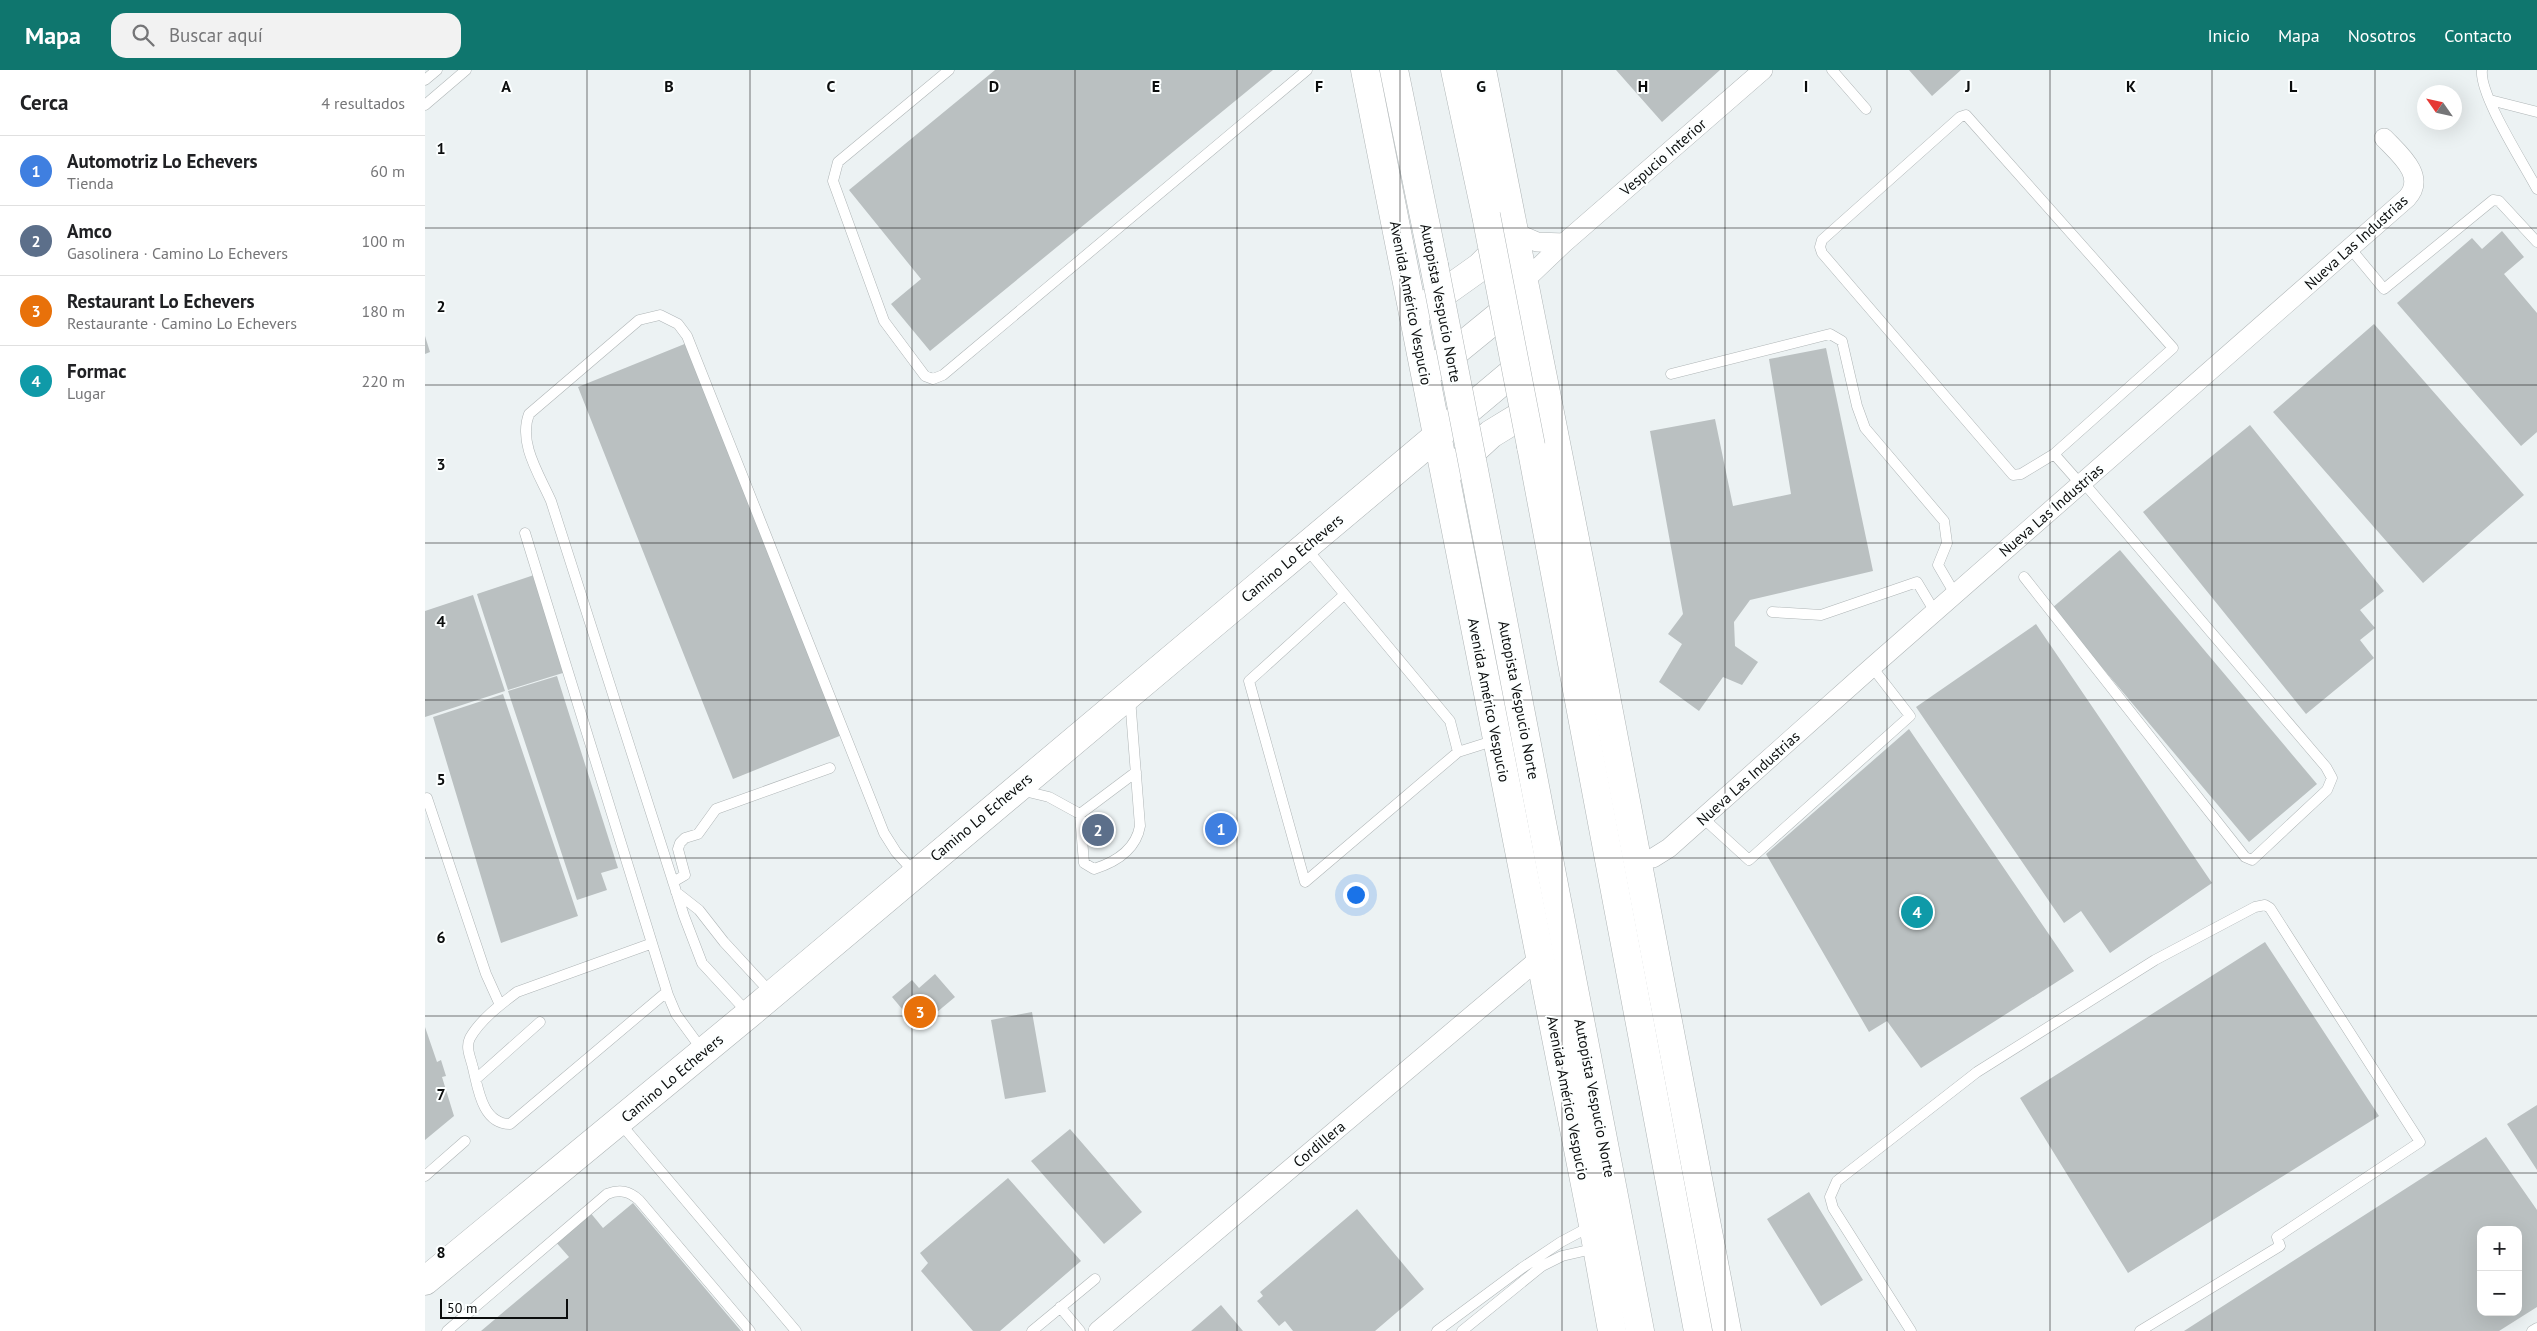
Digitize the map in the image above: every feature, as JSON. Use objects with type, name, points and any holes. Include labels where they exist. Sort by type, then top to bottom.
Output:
[{"type":"main road","name":"Avenida Américo Vespucio","points":[[1365,70],[1612,1331]]},
{"type":"main road","name":"Autopista Vespucio Norte","points":[[1394,70],[1434,265],[1640,1331]]},
{"type":"main road","points":[[1455,70],[1486,215],[1531,446],[1698,1331]]},
{"type":"main road","points":[[1482,70],[1727,1331]]},
{"type":"main road","points":[[1413,313],[1458,284],[1480,267],[1514,232]]},
{"type":"main road","points":[[1426,376],[1524,288]]},
{"type":"main road","name":"Camino Lo Echevers","points":[[428,1273],[619,1122],[1014,789],[1437,438],[1537,352]]},
{"type":"main road","points":[[1397,470],[1423,470],[1446,481],[1459,462],[1491,434],[1547,401]]},
{"type":"street","name":"Vespucio Interior","points":[[1524,288],[1563,243],[1763,70]]},
{"type":"street","name":"Nueva Las Industrias","points":[[1637,861],[1662,854],[1872,667],[2407,198],[2415,184],[2410,168],[2384,138]]},
{"type":"street","points":[[1514,232],[1537,242],[1563,243]]},
{"type":"street","name":"Cordillera","points":[[1098,1331],[1540,958]]},
{"type":"lane","points":[[425,80],[437,70]]},
{"type":"lane","points":[[425,105],[466,70]]},
{"type":"lane","points":[[949,70],[838,162],[833,181],[885,321],[925,376],[933,379],[943,375],[1307,70]]},
{"type":"lane","points":[[1832,70],[1866,109]]},
{"type":"lane","points":[[2482,70],[2481,80],[2490,100],[2537,189]]},
{"type":"lane","points":[[2490,100],[2537,112]]},
{"type":"lane","points":[[1966,115],[2173,348],[2054,454],[2021,474],[2013,475],[1822,253],[1820,247],[1822,240],[1959,117],[1966,115]]},
{"type":"lane","points":[[2350,248],[2385,289],[2493,200],[2499,201],[2537,242]]},
{"type":"lane","points":[[749,1014],[702,963],[674,887],[551,501],[527,446],[525,426],[529,414],[639,320],[660,315],[678,324],[687,336],[884,833],[896,852],[915,873]]},
{"type":"lane","points":[[1671,374],[1830,334],[1842,341],[1857,406],[1865,428],[1944,521],[1947,543],[1938,565],[1955,594]]},
{"type":"lane","points":[[2024,577],[2245,857],[2252,860],[2327,790],[2332,778],[2325,767],[2083,482],[2077,480],[2054,454]]},
{"type":"lane","points":[[525,533],[668,995],[676,1014],[703,1052]]},
{"type":"lane","points":[[1305,547],[1344,596],[1451,721],[1459,752]]},
{"type":"lane","points":[[1772,612],[1821,615],[1917,582],[1935,612]]},
{"type":"lane","points":[[1344,596],[1249,681],[1305,882],[1459,752],[1496,740]]},
{"type":"lane","points":[[1703,818],[1749,860],[1910,716],[1872,667]]},
{"type":"lane","points":[[1080,814],[1084,863],[1094,868],[1112,864],[1126,852],[1138,836],[1140,826],[1130,693]]},
{"type":"lane","points":[[674,887],[685,875],[678,850],[680,843],[685,838],[698,834],[715,809],[831,768]]},
{"type":"lane","points":[[1080,814],[1136,772]]},
{"type":"lane","points":[[1014,789],[1049,797],[1080,814]]},
{"type":"lane","points":[[427,798],[486,974],[500,1005]]},
{"type":"lane","points":[[674,887],[699,910],[725,942],[773,994]]},
{"type":"lane","points":[[1911,1331],[1833,1208],[1830,1197],[1837,1182],[1977,1072],[2155,960],[2255,907],[2265,905],[2270,908],[2421,1142],[2277,1237],[2281,1246],[2140,1331]]},
{"type":"lane","points":[[651,944],[517,992],[500,1005],[471,1038],[468,1047],[480,1099],[488,1112],[496,1120],[510,1124],[663,995],[668,995]]},
{"type":"lane","points":[[476,1079],[540,1022]]},
{"type":"lane","points":[[619,1122],[796,1331]]},
{"type":"lane","points":[[425,1176],[465,1141]]},
{"type":"lane","points":[[447,1331],[607,1194],[622,1191],[639,1200],[750,1331]]},
{"type":"lane","points":[[1437,1331],[1522,1268],[1561,1242],[1595,1237]]},
{"type":"lane","points":[[1462,1331],[1542,1266],[1595,1237]]},
{"type":"lane","points":[[1032,1331],[1095,1279]]},
{"type":"lane","points":[[1060,1307],[1080,1331]]},
{"type":"lane","points":[[2532,1331],[2537,1328]]},
{"type":"building","points":[[995,70],[1273,70],[930,351],[891,304],[921,279],[849,190]]},
{"type":"building","points":[[1616,70],[1720,70],[1662,122]]},
{"type":"building","points":[[1909,70],[1961,70],[1932,96]]},
{"type":"building","points":[[2502,231],[2524,257],[2504,274],[2537,313],[2537,432],[2521,446],[2397,303],[2472,238],[2482,249]]},
{"type":"building","points":[[2374,324],[2524,495],[2423,583],[2273,412]]},
{"type":"building","points":[[425,336],[430,352],[425,354]]},
{"type":"building","points":[[687,343],[842,735],[733,779],[578,387]]},
{"type":"building","points":[[1826,348],[1873,571],[1750,600],[1734,622],[1735,646],[1758,662],[1742,685],[1723,677],[1699,711],[1659,682],[1682,644],[1668,634],[1683,614],[1650,431],[1715,419],[1733,506],[1791,494],[1769,359]]},
{"type":"building","points":[[2250,425],[2384,591],[2360,610],[2375,628],[2360,640],[2374,658],[2306,714],[2143,512]]},
{"type":"building","points":[[2120,550],[2317,784],[2249,842],[2052,608]]},
{"type":"building","points":[[534,575],[566,672],[508,690],[477,594]]},
{"type":"building","points":[[473,595],[505,691],[425,717],[425,611]]},
{"type":"building","points":[[2036,624],[2212,883],[2110,953],[2081,911],[2064,923],[1916,707]]},
{"type":"building","points":[[557,676],[618,868],[601,873],[607,890],[577,900],[508,691]]},
{"type":"building","points":[[503,694],[578,916],[501,943],[433,717]]},
{"type":"building","points":[[1909,729],[2074,971],[1921,1068],[1887,1021],[1869,1032],[1766,854]]},
{"type":"building","points":[[2265,942],[2379,1116],[2128,1273],[2020,1098]]},
{"type":"building","points":[[935,974],[955,997],[918,1028],[892,997],[912,980],[919,988]]},
{"type":"building","points":[[1032,1012],[1046,1092],[1005,1099],[991,1020]]},
{"type":"building","points":[[425,1027],[437,1062],[441,1060],[446,1076],[442,1077],[454,1116],[425,1140]]},
{"type":"building","points":[[2537,1105],[2537,1170],[2507,1124]]},
{"type":"building","points":[[1070,1129],[1142,1212],[1104,1244],[1031,1161]]},
{"type":"building","points":[[2486,1137],[2537,1210],[2537,1307],[2499,1331],[2184,1331]]},
{"type":"building","points":[[1008,1178],[1081,1261],[1000,1331],[973,1331],[921,1271],[928,1263],[920,1253]]},
{"type":"building","points":[[1809,1192],[1863,1280],[1821,1306],[1767,1219]]},
{"type":"building","points":[[633,1203],[741,1331],[481,1331],[569,1257],[554,1240],[589,1211],[603,1228]]},
{"type":"building","points":[[1357,1209],[1424,1289],[1375,1331],[1293,1331],[1285,1321],[1279,1326],[1257,1301],[1263,1296],[1260,1292]]},
{"type":"building","points":[[1221,1305],[1243,1331],[1191,1331]]},
{"type":"place","name":"Automotriz Lo Echevers","points":[[1221,829]]},
{"type":"place","name":"Amco","points":[[1098,830]]},
{"type":"place","name":"Formac","points":[[1917,912]]},
{"type":"place","name":"Restaurant Lo Echevers","points":[[920,1012]]}]
